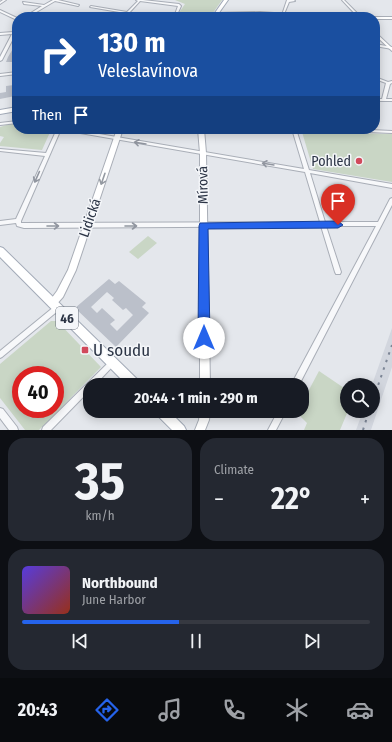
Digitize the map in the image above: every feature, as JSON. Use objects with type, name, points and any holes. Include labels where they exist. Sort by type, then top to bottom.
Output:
[{"type":"main road","points":[[217,12],[226,0]]},
{"type":"main road","points":[[0,112],[12,111]]},
{"type":"main road","name":"46","points":[[0,251],[128,378]]},
{"type":"main road","points":[[168,418],[180,430]]},
{"type":"street","points":[[0,3],[5,0]]},
{"type":"street","points":[[34,12],[54,0],[78,5]]},
{"type":"street","points":[[69,3],[73,0]]},
{"type":"street","points":[[137,0],[180,5],[177,12]]},
{"type":"street","points":[[129,12],[140,0]]},
{"type":"street","points":[[284,12],[288,0],[294,1]]},
{"type":"street","points":[[343,0],[355,12]]},
{"type":"street","points":[[24,3],[44,6]]},
{"type":"street","points":[[91,7],[117,12]]},
{"type":"street","points":[[0,11],[12,17]]},
{"type":"street","points":[[380,18],[392,18]]},
{"type":"street","points":[[0,34],[12,33]]},
{"type":"street","points":[[0,60],[12,37]]},
{"type":"street","points":[[380,38],[391,49]]},
{"type":"street","points":[[380,46],[391,49]]},
{"type":"street","points":[[0,75],[12,74]]},
{"type":"street","points":[[380,79],[390,82],[384,100]]},
{"type":"street","points":[[380,100],[392,100]]},
{"type":"street","points":[[0,124],[12,123]]},
{"type":"street","points":[[380,131],[392,132]]},
{"type":"street","points":[[18,221],[57,134]]},
{"type":"street","points":[[90,134],[392,186]]},
{"type":"street","name":"Lidická","points":[[55,305],[72,270],[118,134]]},
{"type":"street","name":"Mírová","points":[[201,134],[203,154],[205,378]]},
{"type":"street","points":[[296,134],[338,272]]},
{"type":"street","points":[[0,150],[47,155]]},
{"type":"street","points":[[299,378],[392,200]]},
{"type":"street","points":[[18,221],[22,226],[379,224]]},
{"type":"street","points":[[0,223],[18,221]]},
{"type":"street","points":[[0,355],[55,305]]},
{"type":"street","points":[[97,378],[112,362]]},
{"type":"street","points":[[46,430],[83,392]]},
{"type":"street","points":[[0,412],[14,430]]},
{"type":"street","points":[[200,430],[204,418]]},
{"type":"street","points":[[272,430],[278,418]]},
{"type":"shaded area","points":[[392,328],[392,367],[380,403],[380,378],[374,378]]},
{"type":"shaded area","points":[[360,418],[375,418],[371,430],[356,430]]},
{"type":"green space","points":[[175,0],[222,0],[214,12],[179,12],[185,4]]},
{"type":"green space","points":[[12,123],[12,134],[49,134],[42,150],[0,146],[0,143],[4,137],[0,136],[0,127]]},
{"type":"green space","points":[[303,134],[392,134],[392,182],[313,169]]},
{"type":"green space","points":[[148,236],[157,243],[138,259],[129,252]]},
{"type":"green space","points":[[51,321],[57,321],[101,367],[90,378],[83,378],[83,385],[64,405],[64,366],[12,366],[12,413],[0,398],[0,364]]},
{"type":"green space","points":[[319,371],[340,385],[340,418],[345,418],[340,430],[304,430],[307,423],[302,418],[309,418],[309,390]]},
{"type":"green space","points":[[16,418],[51,418],[39,430],[25,430]]},
{"type":"building","points":[[12,50],[12,62],[6,62]]},
{"type":"building","points":[[12,85],[12,97],[0,99],[0,93],[6,92],[6,86]]},
{"type":"building","points":[[109,279],[115,284],[119,281],[146,303],[142,307],[149,313],[116,347],[75,308]],"holes":[[[107,292],[114,298],[112,300],[123,310],[126,308],[133,315],[117,331],[110,324],[115,320],[102,308],[97,313],[91,307]]]},
{"type":"railway","points":[[380,380],[392,345]]},
{"type":"railway","points":[[363,430],[367,418]]},
{"type":"place","name":"Pohled","points":[[359,161]]},
{"type":"place","name":"U soudu","points":[[85,350]]},
{"type":"route","points":[[204,338],[203,226],[338,225]]}]
